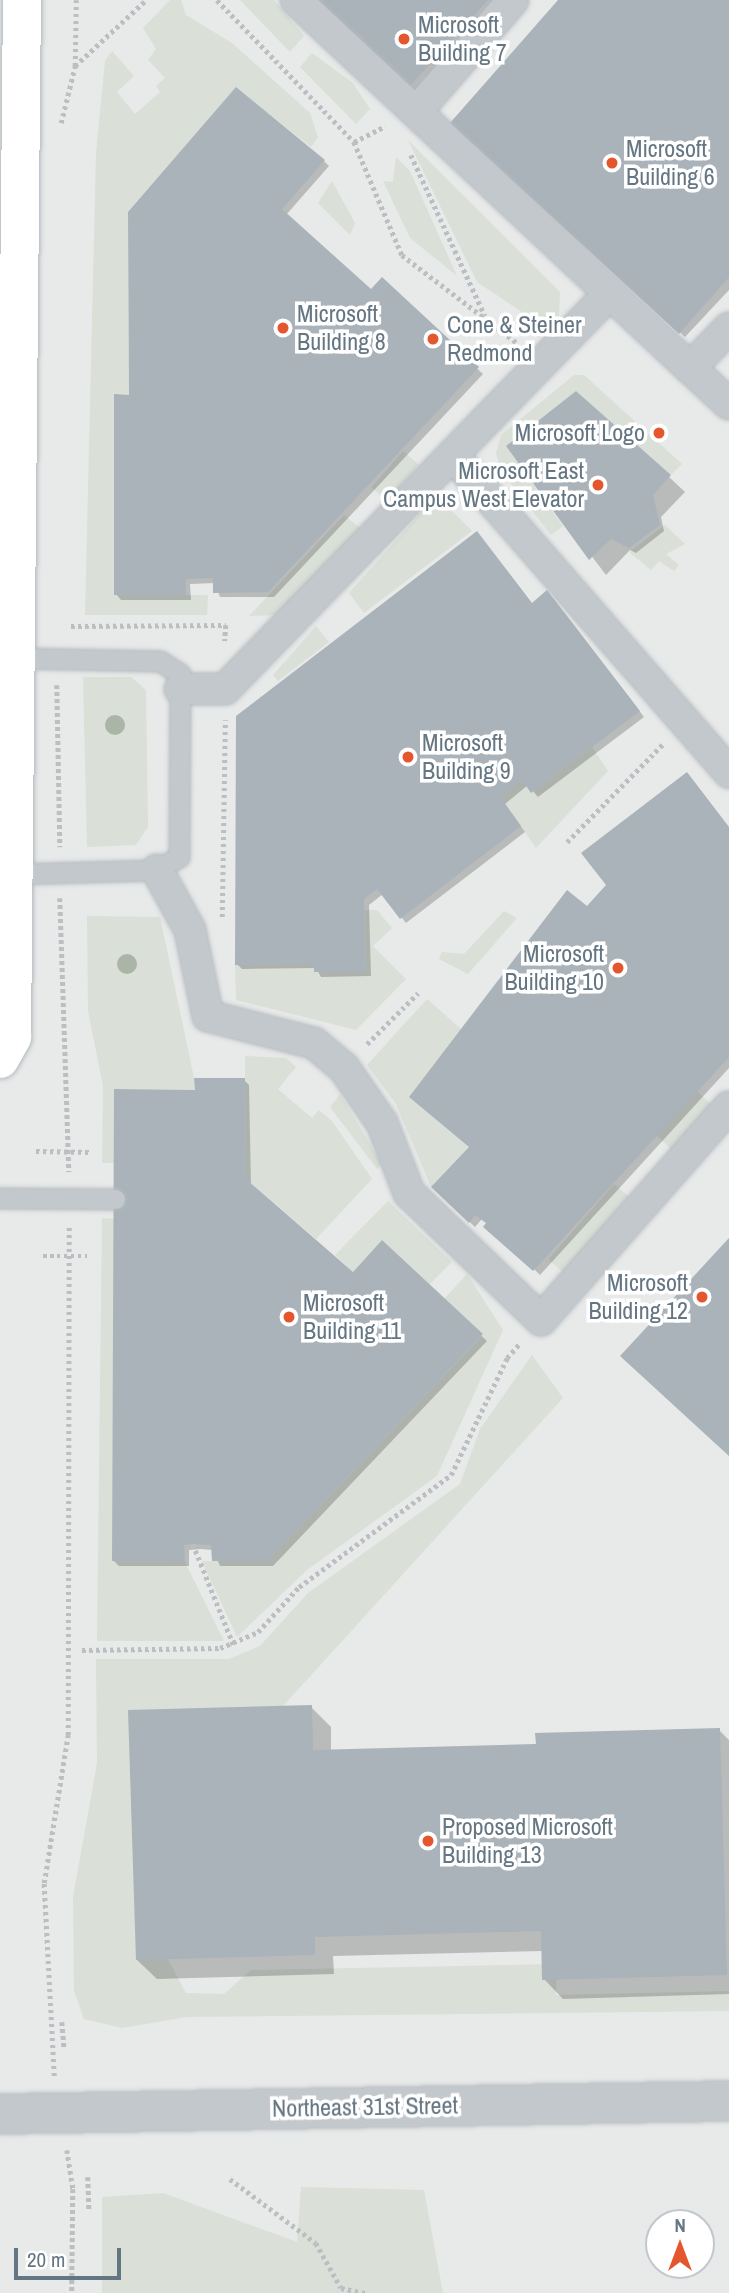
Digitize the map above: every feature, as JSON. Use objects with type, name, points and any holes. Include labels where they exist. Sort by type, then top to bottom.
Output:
[{"type":"main road","points":[[0,1059],[12,1037],[22,0]]},
{"type":"street","points":[[296,0],[406,116],[610,293],[729,404]]},
{"type":"street","points":[[406,116],[513,0]]},
{"type":"street","points":[[180,689],[225,689],[610,293]]},
{"type":"street","points":[[690,368],[729,328]]},
{"type":"street","points":[[453,456],[729,772]]},
{"type":"street","points":[[157,870],[193,945],[208,1016],[314,1043],[344,1068],[382,1123],[409,1193],[541,1320],[729,1107]]},
{"type":"street","name":"Northeast 31st Street","points":[[0,2115],[729,2101]]},
{"type":"lane","points":[[13,874],[157,870],[179,857],[180,689],[180,674],[160,661],[14,658]]},
{"type":"lane","points":[[0,1198],[115,1199]]},
{"type":"path","points":[[58,134],[75,66],[76,0]]},
{"type":"path","points":[[75,66],[146,0]]},
{"type":"path","points":[[217,0],[354,142],[402,255],[543,362]]},
{"type":"path","points":[[354,142],[406,116],[487,319]]},
{"type":"path","points":[[56,659],[69,1172]]},
{"type":"path","points":[[193,945],[221,937],[225,689]]},
{"type":"path","points":[[567,842],[686,721]]},
{"type":"path","points":[[373,1038],[418,993]]},
{"type":"path","points":[[36,1151],[89,1152]]},
{"type":"path","points":[[48,2038],[44,1883],[68,1735],[69,1226]]},
{"type":"path","points":[[43,1256],[87,1256]]},
{"type":"path","points":[[82,1650],[234,1646],[258,1632],[299,1587],[452,1475],[507,1358],[541,1320]]},
{"type":"path","points":[[193,1544],[234,1646]]},
{"type":"path","points":[[62,2022],[64,2047]]},
{"type":"path","points":[[89,2177],[89,2211]]},
{"type":"path","points":[[230,2179],[316,2243],[341,2288],[365,2293]]},
{"type":"path","points":[[72,2293],[73,2189]]},
{"type":"shaded area","points":[[0,0],[729,0],[729,2293],[0,2293]]},
{"type":"shaded area","points":[[170,0],[181,0],[186,15],[232,43],[310,113],[318,137],[311,147],[236,88],[128,212],[129,395],[115,595],[208,595],[207,615],[85,615],[96,153],[105,61],[112,51],[134,76],[117,92],[135,114],[160,92],[156,86],[165,78],[148,60],[156,49],[143,28]]},
{"type":"shaded area","points":[[240,0],[274,0],[304,36],[290,52]]},
{"type":"shaded area","points":[[312,53],[353,83],[370,109],[356,124],[300,67]]},
{"type":"shaded area","points":[[408,140],[560,292],[558,336],[477,282]]},
{"type":"shaded area","points":[[396,157],[410,171],[457,276],[410,238],[383,181],[393,182]]},
{"type":"shaded area","points":[[332,181],[355,223],[350,235],[318,203]]},
{"type":"shaded area","points":[[574,375],[584,375],[682,464],[671,475],[576,391],[506,446],[563,526],[551,535],[501,471],[496,453],[501,435]]},
{"type":"shaded area","points":[[403,451],[419,465],[387,501],[372,487]]},
{"type":"shaded area","points":[[443,502],[472,531],[364,613],[349,593],[424,509]]},
{"type":"shaded area","points":[[344,515],[360,528],[283,615],[249,616]]},
{"type":"shaded area","points":[[665,525],[685,544],[666,554],[679,565],[674,571],[659,561],[651,570],[629,552]]},
{"type":"shaded area","points":[[316,626],[329,642],[278,681],[273,675]]},
{"type":"shaded area","points":[[83,677],[131,677],[146,690],[148,827],[136,845],[87,847]]},
{"type":"shaded area","points":[[592,747],[608,771],[536,848],[501,798],[522,780],[532,792]]},
{"type":"shaded area","points":[[365,910],[377,910],[392,928],[373,946],[406,979],[356,1030],[236,1000],[235,965],[314,964],[314,972],[366,972]]},
{"type":"shaded area","points":[[504,911],[517,918],[468,974],[439,959],[442,952],[464,954]]},
{"type":"shaded area","points":[[87,916],[160,917],[194,1078],[195,1090],[114,1089],[114,1163],[102,1163],[103,1086],[88,1011]]},
{"type":"shaded area","points":[[427,999],[461,1029],[409,1097],[469,1147],[431,1187],[396,1104],[367,1065]]},
{"type":"shaded area","points":[[245,1056],[286,1058],[296,1067],[278,1089],[312,1118],[319,1110],[332,1121],[372,1179],[316,1239],[246,1179]]},
{"type":"shaded area","points":[[697,1091],[712,1105],[671,1149],[656,1135]]},
{"type":"shaded area","points":[[340,1094],[382,1164],[377,1169],[330,1107]]},
{"type":"shaded area","points":[[614,1184],[629,1197],[563,1273],[548,1259]]},
{"type":"shaded area","points":[[388,1201],[452,1262],[429,1285],[382,1240],[353,1272],[335,1255]]},
{"type":"shaded area","points":[[102,1218],[114,1219],[112,1561],[185,1562],[224,1641],[97,1641]]},
{"type":"shaded area","points":[[467,1274],[503,1330],[437,1476],[307,1570],[237,1637],[202,1561],[267,1561],[483,1335],[444,1299]]},
{"type":"shaded area","points":[[532,1355],[563,1398],[274,1716],[162,1948],[186,1993],[224,1994],[251,1970],[557,1964],[556,1995],[729,1991],[729,2011],[187,2017],[122,2028],[84,2019],[74,1991],[73,1897],[97,1763],[96,1659],[229,1659],[260,1646],[308,1593],[460,1484],[480,1429]]},
{"type":"shaded area","points":[[301,2187],[424,2190],[443,2293],[102,2293],[102,2197],[163,2193],[297,2242]]},
{"type":"building","name":"Microsoft Building 7","points":[[309,0],[488,0],[409,87]]},
{"type":"building","name":"Microsoft Building 6","points":[[558,0],[729,0],[729,277],[679,334],[450,123]]},
{"type":"building","name":"Microsoft Building 8","points":[[236,87],[325,160],[282,209],[371,289],[382,277],[479,367],[268,592],[213,593],[213,578],[186,579],[186,595],[114,595],[114,394],[129,395],[128,212]]},
{"type":"building","name":"Microsoft East Campus West Elevator","points":[[576,391],[671,475],[653,495],[660,525],[629,548],[611,539],[589,560],[506,446]]},
{"type":"building","name":"Microsoft Building 9","points":[[477,531],[532,603],[547,590],[640,711],[531,793],[522,780],[501,798],[521,826],[400,919],[377,889],[364,899],[366,972],[314,972],[314,964],[235,965],[236,716]]},
{"type":"building","name":"Microsoft Building 10","points":[[687,772],[729,827],[729,1057],[533,1271],[483,1227],[486,1223],[475,1215],[469,1223],[431,1187],[469,1147],[409,1097],[567,890],[587,906],[606,885],[581,853]]},
{"type":"building","name":"Microsoft Building 11","points":[[194,1078],[245,1078],[246,1179],[353,1272],[382,1240],[483,1334],[267,1561],[212,1561],[211,1545],[193,1544],[184,1545],[185,1562],[112,1561],[114,1089],[195,1090]]},
{"type":"building","name":"Microsoft Building 12","points":[[729,1238],[729,1456],[620,1356]]},
{"type":"building","name":"Proposed Microsoft Building 13","points":[[312,1705],[313,1750],[536,1744],[535,1733],[720,1728],[727,1975],[542,1980],[541,1931],[315,1937],[315,1955],[136,1960],[128,1710]]},
{"type":"place","name":"Microsoft Building 7","points":[[404,39]]},
{"type":"place","name":"Microsoft Building 6","points":[[612,163]]},
{"type":"place","name":"Microsoft Building 8","points":[[283,328]]},
{"type":"place","name":"Cone & Steiner Redmond","points":[[433,339]]},
{"type":"place","name":"Microsoft Logo","points":[[659,433]]},
{"type":"place","name":"Microsoft East Campus West Elevator","points":[[598,485]]},
{"type":"place","name":"Microsoft Building 9","points":[[408,757]]},
{"type":"place","name":"Microsoft Building 10","points":[[618,968]]},
{"type":"place","name":"Microsoft Building 12","points":[[702,1297]]},
{"type":"place","name":"Microsoft Building 11","points":[[289,1317]]},
{"type":"place","name":"Proposed Microsoft Building 13","points":[[428,1841]]}]
